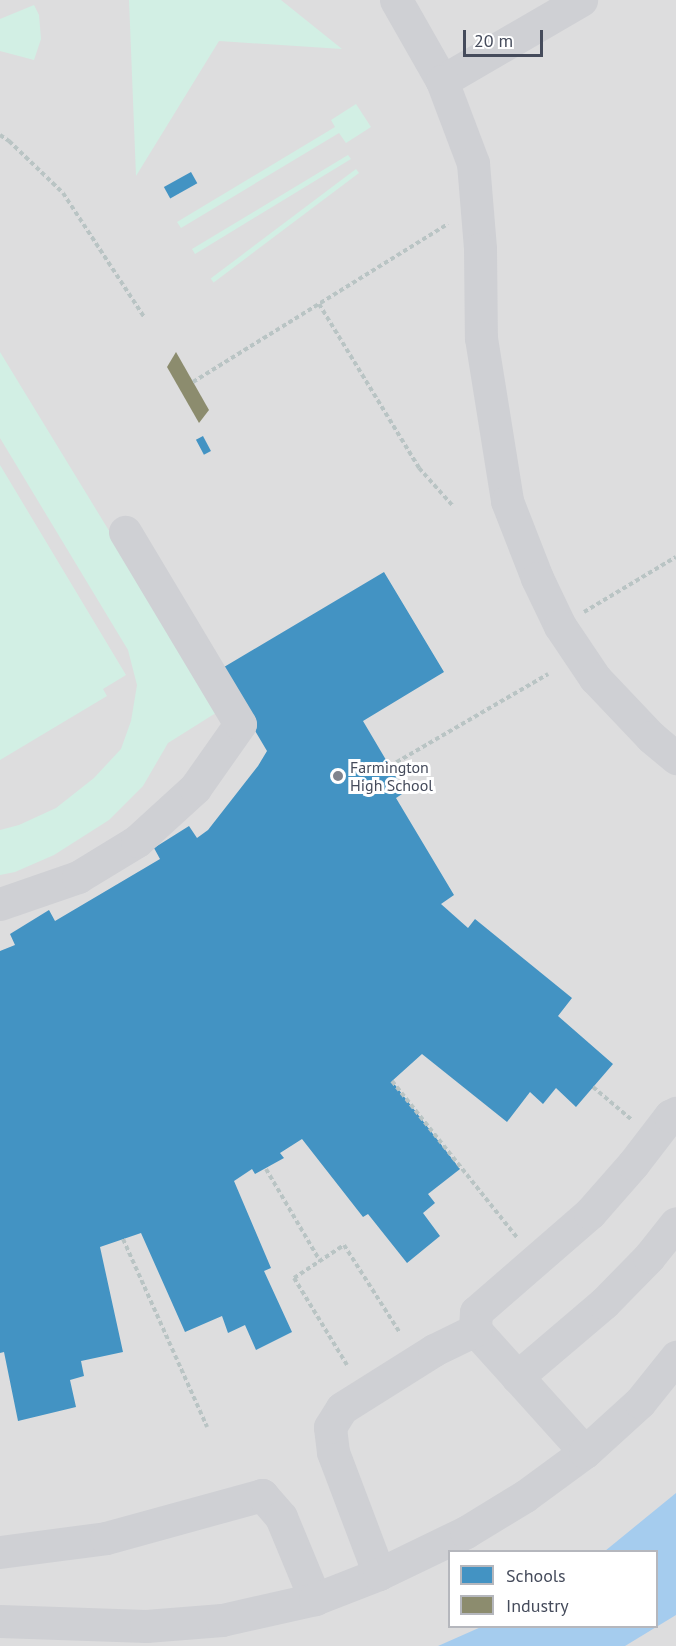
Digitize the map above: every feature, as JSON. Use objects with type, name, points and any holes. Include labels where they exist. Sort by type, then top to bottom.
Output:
[{"type":"lane","points":[[396,0],[442,81],[473,163],[477,206],[481,338],[507,501],[537,578],[560,626],[595,678],[651,737],[676,758]]},
{"type":"lane","points":[[442,81],[580,0]]},
{"type":"lane","points":[[0,904],[78,877],[137,841],[195,788],[240,724],[125,532]]},
{"type":"lane","points":[[585,1452],[475,1330],[476,1312],[590,1213],[633,1164],[670,1116],[676,1113]]},
{"type":"lane","points":[[517,1377],[604,1304],[676,1223]]},
{"type":"lane","points":[[379,1574],[333,1452],[330,1426],[342,1408],[434,1350],[475,1330]]},
{"type":"lane","points":[[0,1621],[146,1626],[222,1620],[315,1599],[379,1574],[466,1532],[525,1496],[585,1452],[640,1402],[676,1357]]},
{"type":"lane","points":[[0,1552],[106,1538],[262,1495],[281,1517],[315,1599]]},
{"type":"path","points":[[0,135],[63,193],[144,317]]},
{"type":"path","points":[[194,382],[477,206]]},
{"type":"path","points":[[319,304],[419,468],[453,506]]},
{"type":"path","points":[[560,626],[676,557]]},
{"type":"path","points":[[390,766],[548,674]]},
{"type":"path","points":[[392,1081],[521,1242]]},
{"type":"path","points":[[593,1087],[632,1120]]},
{"type":"path","points":[[266,1168],[320,1262]]},
{"type":"path","points":[[123,1239],[207,1427]]},
{"type":"path","points":[[347,1365],[294,1278],[344,1245],[400,1333]]},
{"type":"shaded area","name":"Farmington High School","points":[[0,0],[676,0],[676,1646],[0,1646]]},
{"type":"green space","points":[[129,0],[281,0],[342,49],[219,41],[136,176]]},
{"type":"green space","points":[[34,5],[39,15],[41,39],[34,60],[0,51],[0,19]]},
{"type":"green space","points":[[356,104],[371,127],[346,143],[339,133],[181,228],[177,222],[335,127],[331,120]]},
{"type":"green space","points":[[348,155],[351,159],[195,254],[192,249]]},
{"type":"green space","points":[[356,169],[359,173],[214,283],[211,279]]},
{"type":"green space","points":[[0,352],[219,711],[168,743],[143,786],[109,820],[54,855],[15,872],[0,875],[0,830],[19,825],[56,808],[94,778],[121,749],[131,721],[137,685],[128,650],[0,438]]},
{"type":"green space","points":[[0,465],[126,675],[103,689],[107,696],[0,760]]},
{"type":"water","points":[[676,1493],[676,1615],[658,1626],[658,1550],[606,1550]]},
{"type":"water","points":[[479,1628],[655,1628],[625,1646],[438,1646]]},
{"type":"building: Schools","points":[[191,172],[197,183],[170,198],[164,187]]},
{"type":"building: Schools","points":[[203,436],[211,451],[204,455],[196,440]]},
{"type":"building: Schools","name":"Farmington High School","points":[[384,572],[444,672],[363,721],[405,792],[396,798],[454,895],[441,904],[468,928],[475,919],[572,998],[558,1016],[613,1064],[576,1107],[556,1088],[543,1104],[530,1092],[507,1122],[422,1054],[392,1081],[460,1169],[428,1194],[435,1203],[423,1213],[440,1236],[407,1263],[368,1214],[363,1217],[302,1139],[280,1153],[284,1158],[255,1174],[252,1169],[234,1181],[271,1268],[264,1271],[292,1332],[256,1350],[245,1325],[228,1333],[222,1316],[185,1332],[141,1233],[100,1247],[123,1352],[81,1361],[84,1376],[70,1380],[76,1407],[18,1421],[4,1352],[0,1353],[0,951],[15,945],[10,934],[49,910],[55,921],[160,859],[154,848],[189,826],[197,838],[208,830],[267,751],[219,670]]},
{"type":"building: Industry","points":[[176,352],[209,410],[199,423],[167,367]]},
{"type":"place","name":"Farmington High School","points":[[338,776]]}]
